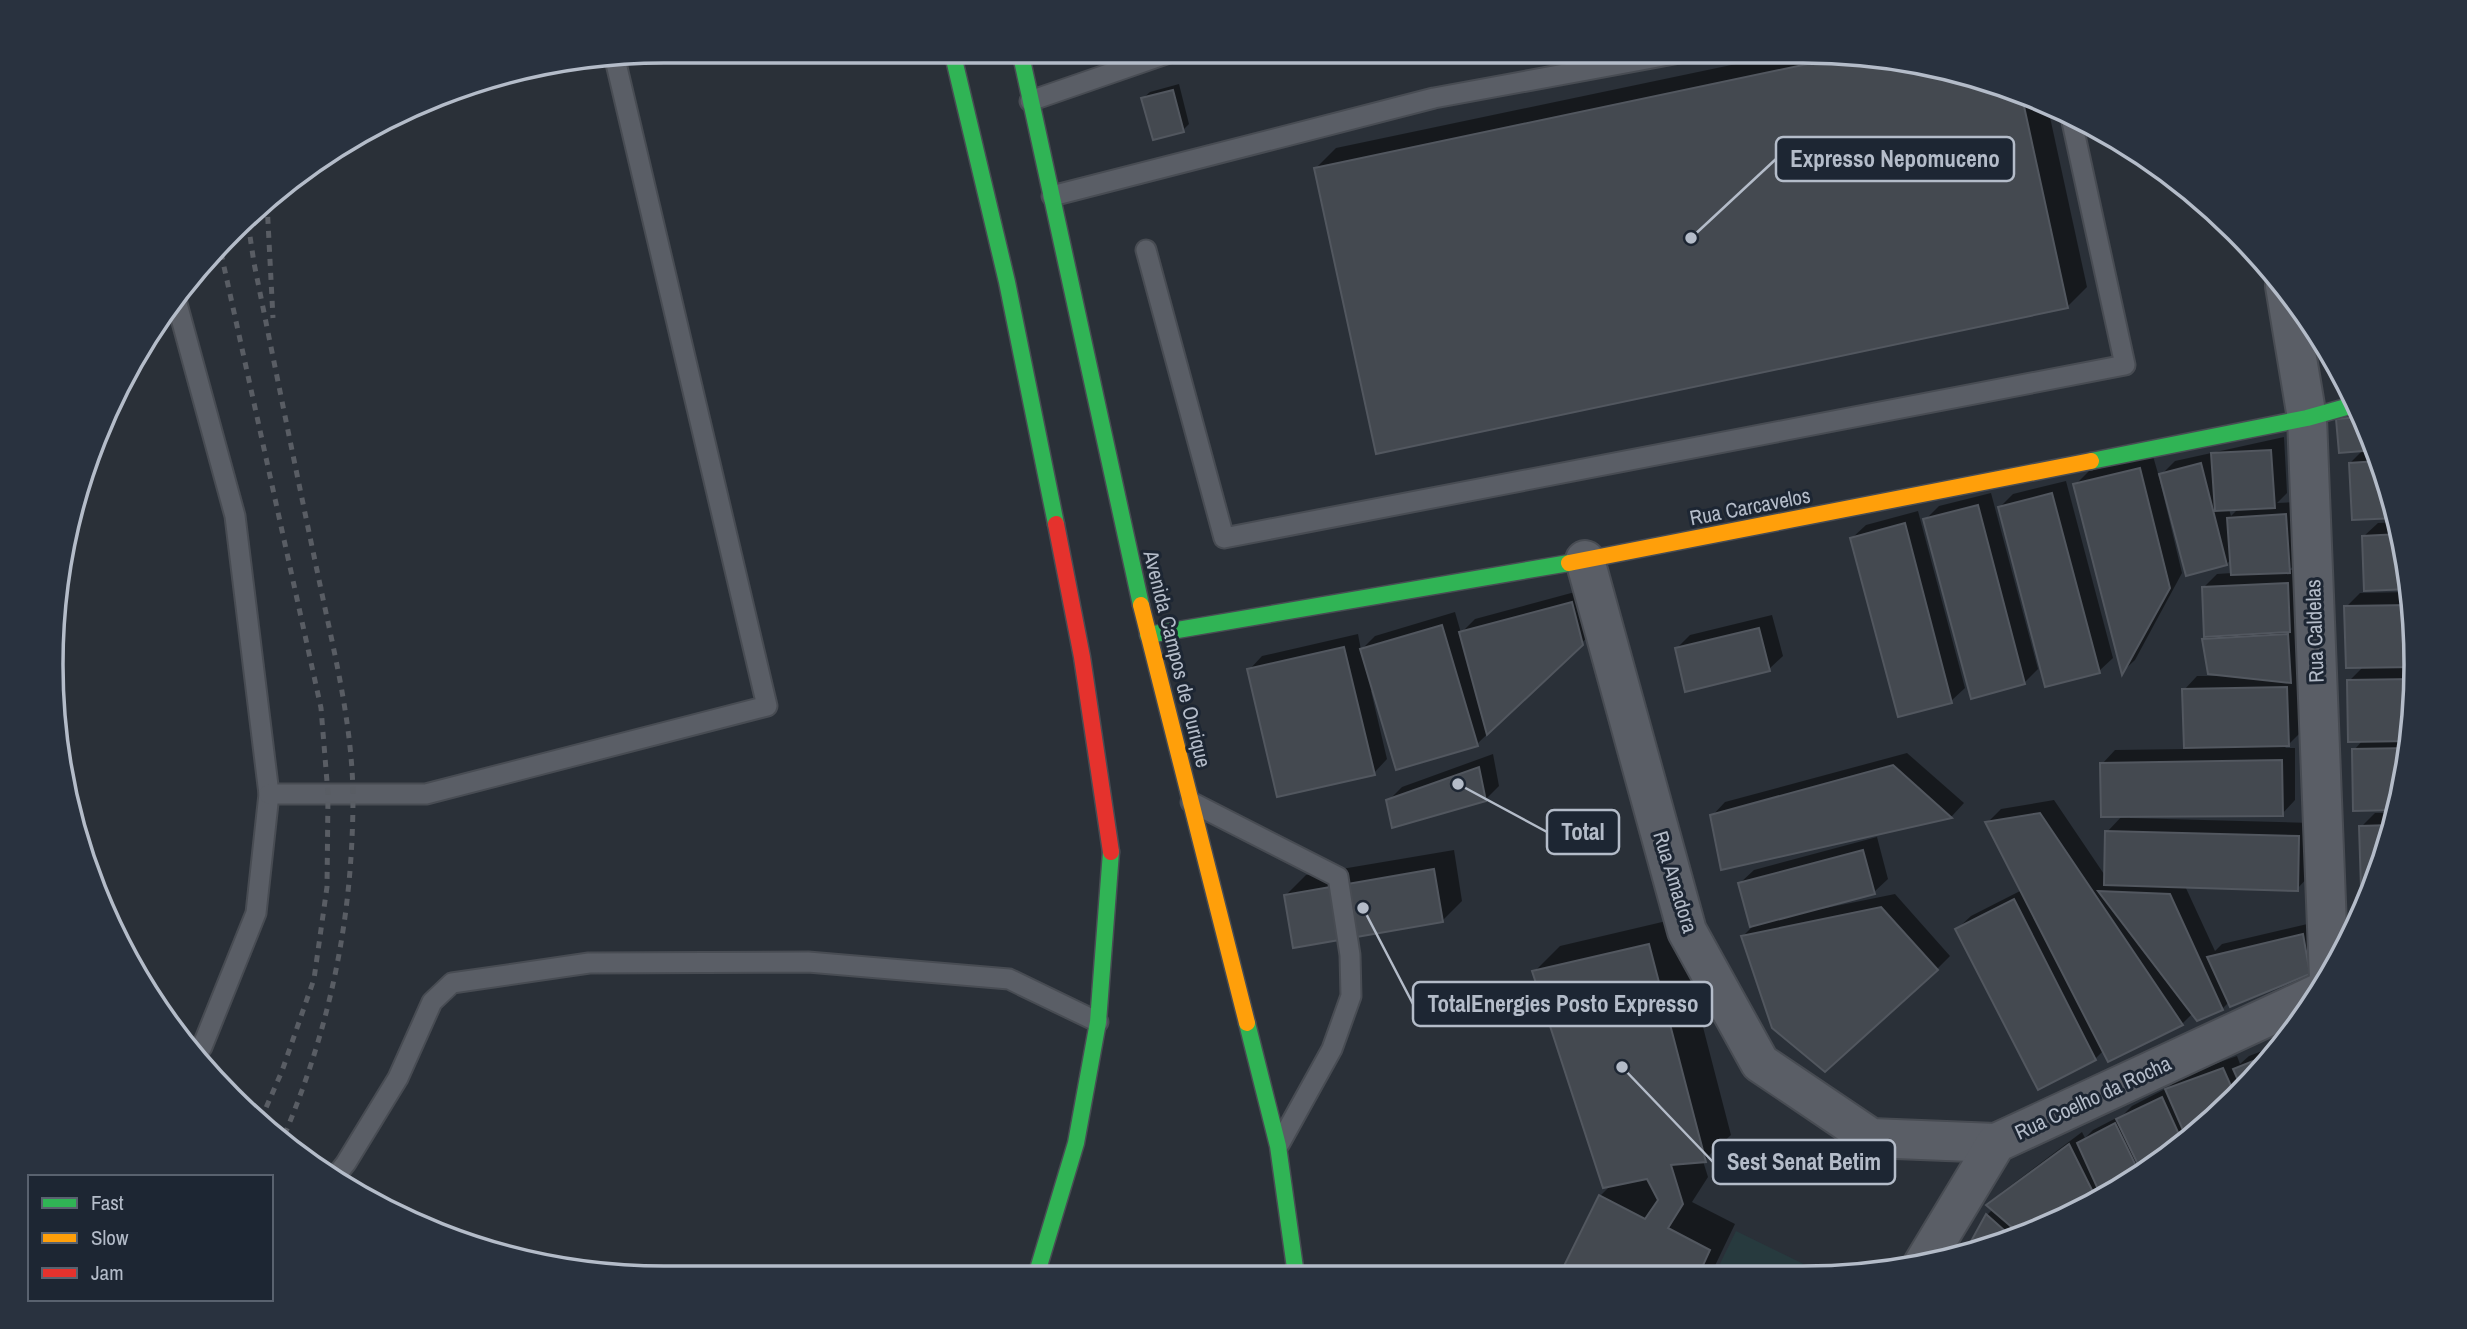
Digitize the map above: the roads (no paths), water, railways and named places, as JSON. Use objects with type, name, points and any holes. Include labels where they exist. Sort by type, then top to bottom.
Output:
[{"type":"main road","points":[[955,63],[1007,282],[1082,657],[1111,846],[1098,1022],[1076,1143],[1039,1266]]},
{"type":"main road","name":"Avenida Campos de Ourique","points":[[1022,63],[1148,635],[1278,1146],[1295,1266]]},
{"type":"main road","name":"Rua Carcavelos","points":[[1148,635],[1585,560],[2307,418],[2346,407]]},
{"type":"street","name":"Rua Caldelas","points":[[2289,311],[2307,418],[2328,956]]},
{"type":"street","name":"Rua Amadora","points":[[1585,560],[1687,931],[1760,1063],[1871,1138],[1996,1143]]},
{"type":"street","name":"Rua Coelho da Rocha","points":[[1930,1252],[1996,1143],[2301,1001]]},
{"type":"lane","points":[[1030,101],[1140,63]]},
{"type":"lane","points":[[1052,196],[1434,98],[1625,63]]},
{"type":"lane","points":[[269,794],[426,794],[767,706],[616,65]]},
{"type":"lane","points":[[1146,250],[1224,538],[2125,365],[2073,127]]},
{"type":"lane","points":[[179,310],[235,516],[269,794],[256,913],[201,1048]]},
{"type":"lane","points":[[1191,802],[1338,877],[1350,955],[1351,996],[1332,1049],[1278,1146]]},
{"type":"lane","points":[[340,1171],[398,1078],[432,1002],[452,983],[589,963],[808,962],[1009,979],[1098,1022]]},
{"type":"railway","points":[[267,212],[273,318]]},
{"type":"railway","points":[[249,230],[341,685],[352,767],[352,840],[344,927],[315,1053],[286,1132]]},
{"type":"railway","points":[[222,257],[321,708],[328,794],[327,887],[314,979],[282,1071],[264,1113]]},
{"type":"place","name":"Expresso Nepomuceno","points":[[1691,238]]},
{"type":"place","name":"Total","points":[[1458,784]]},
{"type":"place","name":"TotalEnergies Posto Expresso","points":[[1363,908]]},
{"type":"place","name":"Sest Senat Betim","points":[[1622,1067]]}]
